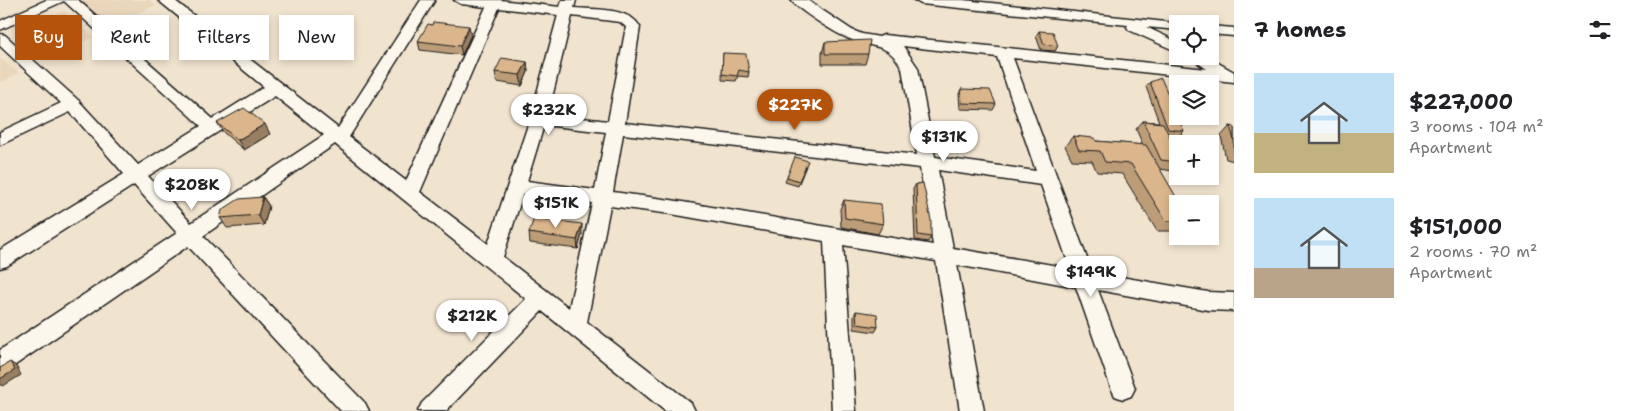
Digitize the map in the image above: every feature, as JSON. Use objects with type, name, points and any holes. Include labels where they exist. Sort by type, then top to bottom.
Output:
[{"type":"street","points":[[0,26],[58,0]]},
{"type":"street","points":[[70,0],[213,128]]},
{"type":"street","points":[[165,0],[683,411]]},
{"type":"street","points":[[0,363],[189,234],[337,138],[428,0]]},
{"type":"street","points":[[461,0],[494,4],[567,6],[624,18],[632,23],[633,27],[603,198],[575,326]]},
{"type":"street","points":[[798,0],[855,38],[1234,77]]},
{"type":"street","points":[[826,0],[833,24]]},
{"type":"street","points":[[921,0],[1169,25]]},
{"type":"street","points":[[1060,0],[1118,20],[1169,44]]},
{"type":"street","points":[[409,195],[494,4]]},
{"type":"street","points":[[492,261],[538,119],[567,6]]},
{"type":"street","points":[[1219,31],[1234,32]]},
{"type":"street","points":[[0,38],[72,104],[189,234],[357,411]]},
{"type":"street","points":[[877,40],[898,49],[904,55],[910,68],[972,411]]},
{"type":"street","points":[[1003,53],[1123,388]]},
{"type":"street","points":[[1211,65],[1234,77]]},
{"type":"street","points":[[0,260],[275,88]]},
{"type":"street","points":[[0,140],[72,104]]},
{"type":"street","points":[[538,119],[927,162],[1048,179]]},
{"type":"street","points":[[516,186],[671,207],[1208,301],[1234,302]]},
{"type":"street","points":[[834,236],[844,411]]},
{"type":"street","points":[[430,411],[540,299]]},
{"type":"shaded area","points":[[83,0],[149,0],[156,5],[135,15],[96,15],[78,2]]},
{"type":"shaded area","points":[[64,11],[69,15],[54,15]]},
{"type":"shaded area","points":[[82,27],[92,35],[92,38],[82,42]]},
{"type":"shaded area","points":[[0,58],[19,73],[0,83]]},
{"type":"building","points":[[433,22],[469,26],[460,46],[418,41],[428,24],[432,25]]},
{"type":"building","points":[[1039,31],[1053,32],[1058,46],[1044,44]]},
{"type":"building","points":[[870,40],[868,54],[825,54],[825,42]]},
{"type":"building","points":[[723,53],[746,54],[749,72],[739,70],[737,76],[722,74]]},
{"type":"building","points":[[502,58],[527,62],[520,75],[495,72]]},
{"type":"building","points":[[1161,78],[1169,96],[1169,125],[1181,125],[1184,131],[1168,129],[1150,82]]},
{"type":"building","points":[[961,89],[990,90],[996,104],[962,103]]},
{"type":"building","points":[[244,108],[265,124],[238,140],[217,123]]},
{"type":"building","points":[[1143,121],[1163,123],[1169,135],[1169,161],[1161,160]]},
{"type":"building","points":[[1230,126],[1234,127],[1234,140]]},
{"type":"building","points":[[1073,136],[1094,138],[1096,141],[1146,145],[1175,195],[1169,195],[1169,221],[1166,221],[1131,164],[1105,162],[1100,151],[1079,150]]},
{"type":"building","points":[[795,157],[808,161],[799,181],[787,177]]},
{"type":"building","points":[[923,183],[931,220],[931,237],[918,235],[916,184]]},
{"type":"building","points":[[263,197],[258,215],[220,218],[222,210],[239,199]]},
{"type":"building","points":[[844,200],[881,204],[883,224],[845,218]]},
{"type":"building","points":[[534,218],[582,224],[577,240],[529,233]]},
{"type":"building","points":[[856,311],[877,314],[878,327],[857,324]]},
{"type":"building","points":[[10,362],[15,370],[0,379],[0,368]]}]
